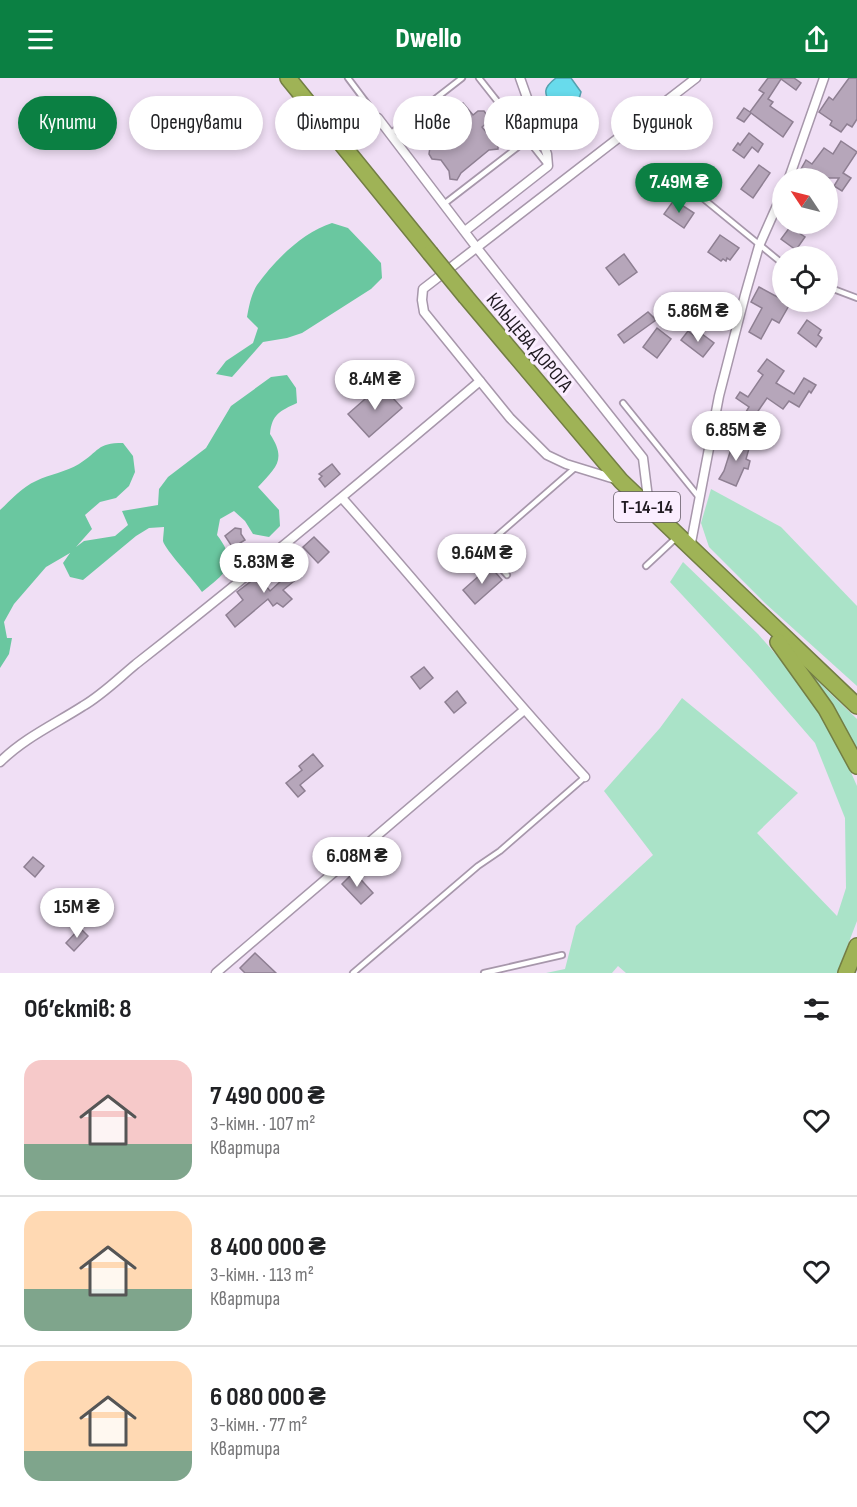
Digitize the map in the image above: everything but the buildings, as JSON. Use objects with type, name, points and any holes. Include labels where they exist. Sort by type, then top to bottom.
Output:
[{"type":"highway","name":"КІЛЬЦЕВА ДОРОГА","points":[[288,78],[466,297],[621,481],[759,615]]},
{"type":"highway","name":"Т-14-14","points":[[759,615],[857,706]]},
{"type":"highway","name":"Т-14-14","points":[[759,615],[826,709],[857,766]]},
{"type":"highway","name":"Т-14-14","points":[[839,688],[857,701]]},
{"type":"highway","points":[[846,973],[857,946]]},
{"type":"street","points":[[465,231],[548,166],[547,154],[520,78]]},
{"type":"street","points":[[621,481],[547,455],[510,418],[424,312],[423,290],[696,78]]},
{"type":"street","points":[[792,168],[824,78]]},
{"type":"street","points":[[381,122],[643,458],[650,509]]},
{"type":"street","points":[[690,548],[698,496],[705,472],[719,396],[759,246],[772,217]]},
{"type":"street","points":[[0,762],[53,723],[84,706],[342,498],[480,381]]},
{"type":"street","points":[[342,498],[415,580],[523,711],[585,777]]},
{"type":"street","points":[[216,973],[523,711]]},
{"type":"lane","points":[[348,78],[362,96]]},
{"type":"lane","points":[[390,134],[462,78]]},
{"type":"lane","points":[[479,78],[493,96]]},
{"type":"lane","points":[[444,204],[514,150]]},
{"type":"lane","points":[[535,150],[548,166]]},
{"type":"lane","points":[[694,191],[772,256]]},
{"type":"lane","points":[[838,291],[857,298]]},
{"type":"lane","points":[[623,403],[698,496]]},
{"type":"lane","points":[[507,575],[483,548],[576,467]]},
{"type":"lane","points":[[646,566],[678,537]]},
{"type":"lane","points":[[353,973],[585,777]]},
{"type":"lane","points":[[484,973],[562,955]]},
{"type":"green space","points":[[332,223],[348,228],[381,263],[382,278],[371,289],[302,333],[263,342],[232,377],[216,374],[226,361],[253,343],[258,328],[247,317],[257,285],[290,248],[321,227]]},
{"type":"green space","points":[[287,375],[296,388],[297,403],[282,411],[273,422],[270,434],[278,450],[277,463],[258,487],[279,510],[280,526],[269,537],[253,534],[245,521],[234,511],[220,519],[217,535],[224,545],[229,561],[224,573],[202,592],[165,545],[164,527],[149,528],[136,536],[83,580],[70,577],[63,563],[70,553],[46,567],[14,604],[4,622],[7,638],[12,638],[9,654],[0,668],[0,510],[31,484],[74,467],[103,446],[123,443],[133,456],[135,472],[129,486],[116,498],[100,502],[85,515],[92,529],[76,547],[84,541],[115,536],[128,525],[122,511],[158,505],[159,489],[168,477],[206,448],[231,406],[271,377]]},
{"type":"green space","points":[[711,489],[781,527],[857,606],[857,686],[766,604],[709,547],[701,523]]},
{"type":"green space","points":[[683,562],[758,634],[799,681],[837,741],[857,786],[857,921],[837,973],[626,973],[618,966],[612,973],[546,973],[565,969],[576,926],[653,855],[604,791],[660,728],[682,698],[798,793],[757,833],[837,916],[846,888],[845,818],[815,743],[751,669],[670,582]]},
{"type":"green space","points":[[804,668],[857,719],[857,754]]},
{"type":"water","points":[[556,78],[571,78],[581,92],[580,96],[547,96],[546,90]]}]
